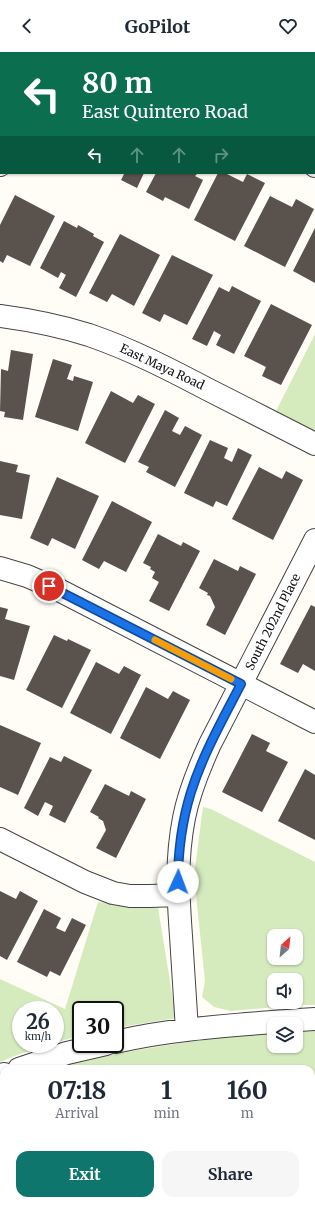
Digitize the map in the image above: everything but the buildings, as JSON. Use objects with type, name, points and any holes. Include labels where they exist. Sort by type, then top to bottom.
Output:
[{"type":"street","name":"East Maya Road","points":[[0,316],[56,326],[89,335],[120,347],[151,360],[315,444]]},
{"type":"street","name":"South 202nd Place","points":[[187,1030],[178,895],[180,843],[184,818],[191,792],[210,744],[315,540]]},
{"type":"street","points":[[0,568],[27,576],[54,588],[315,722]]},
{"type":"street","points":[[0,838],[85,882],[113,893],[130,896],[178,895]]},
{"type":"street","points":[[124,1040],[187,1030],[315,1019]]},
{"type":"street","points":[[31,1065],[72,1052]]},
{"type":"green space","points":[[315,334],[315,431],[276,411]]},
{"type":"green space","points":[[203,807],[211,809],[315,862],[315,1005],[303,1005],[303,973],[267,973],[267,1008],[231,1011],[214,1007],[202,997],[205,981],[194,876]]},
{"type":"green space","points":[[98,902],[158,908],[176,1018],[124,1027],[124,1001],[72,1001],[72,1038],[64,1040],[65,1009]]},
{"type":"green space","points":[[0,979],[48,1001],[12,1001],[12,1053],[23,1053],[0,1062]]},
{"type":"green space","points":[[315,1031],[315,1065],[59,1065],[193,1041],[267,1034],[267,1053],[303,1053],[303,1032]]},
{"type":"slow traffic","points":[[155,640],[231,679]]},
{"type":"route","points":[[49,586],[241,684],[210,744],[191,792],[184,818],[180,843],[178,882]]}]
